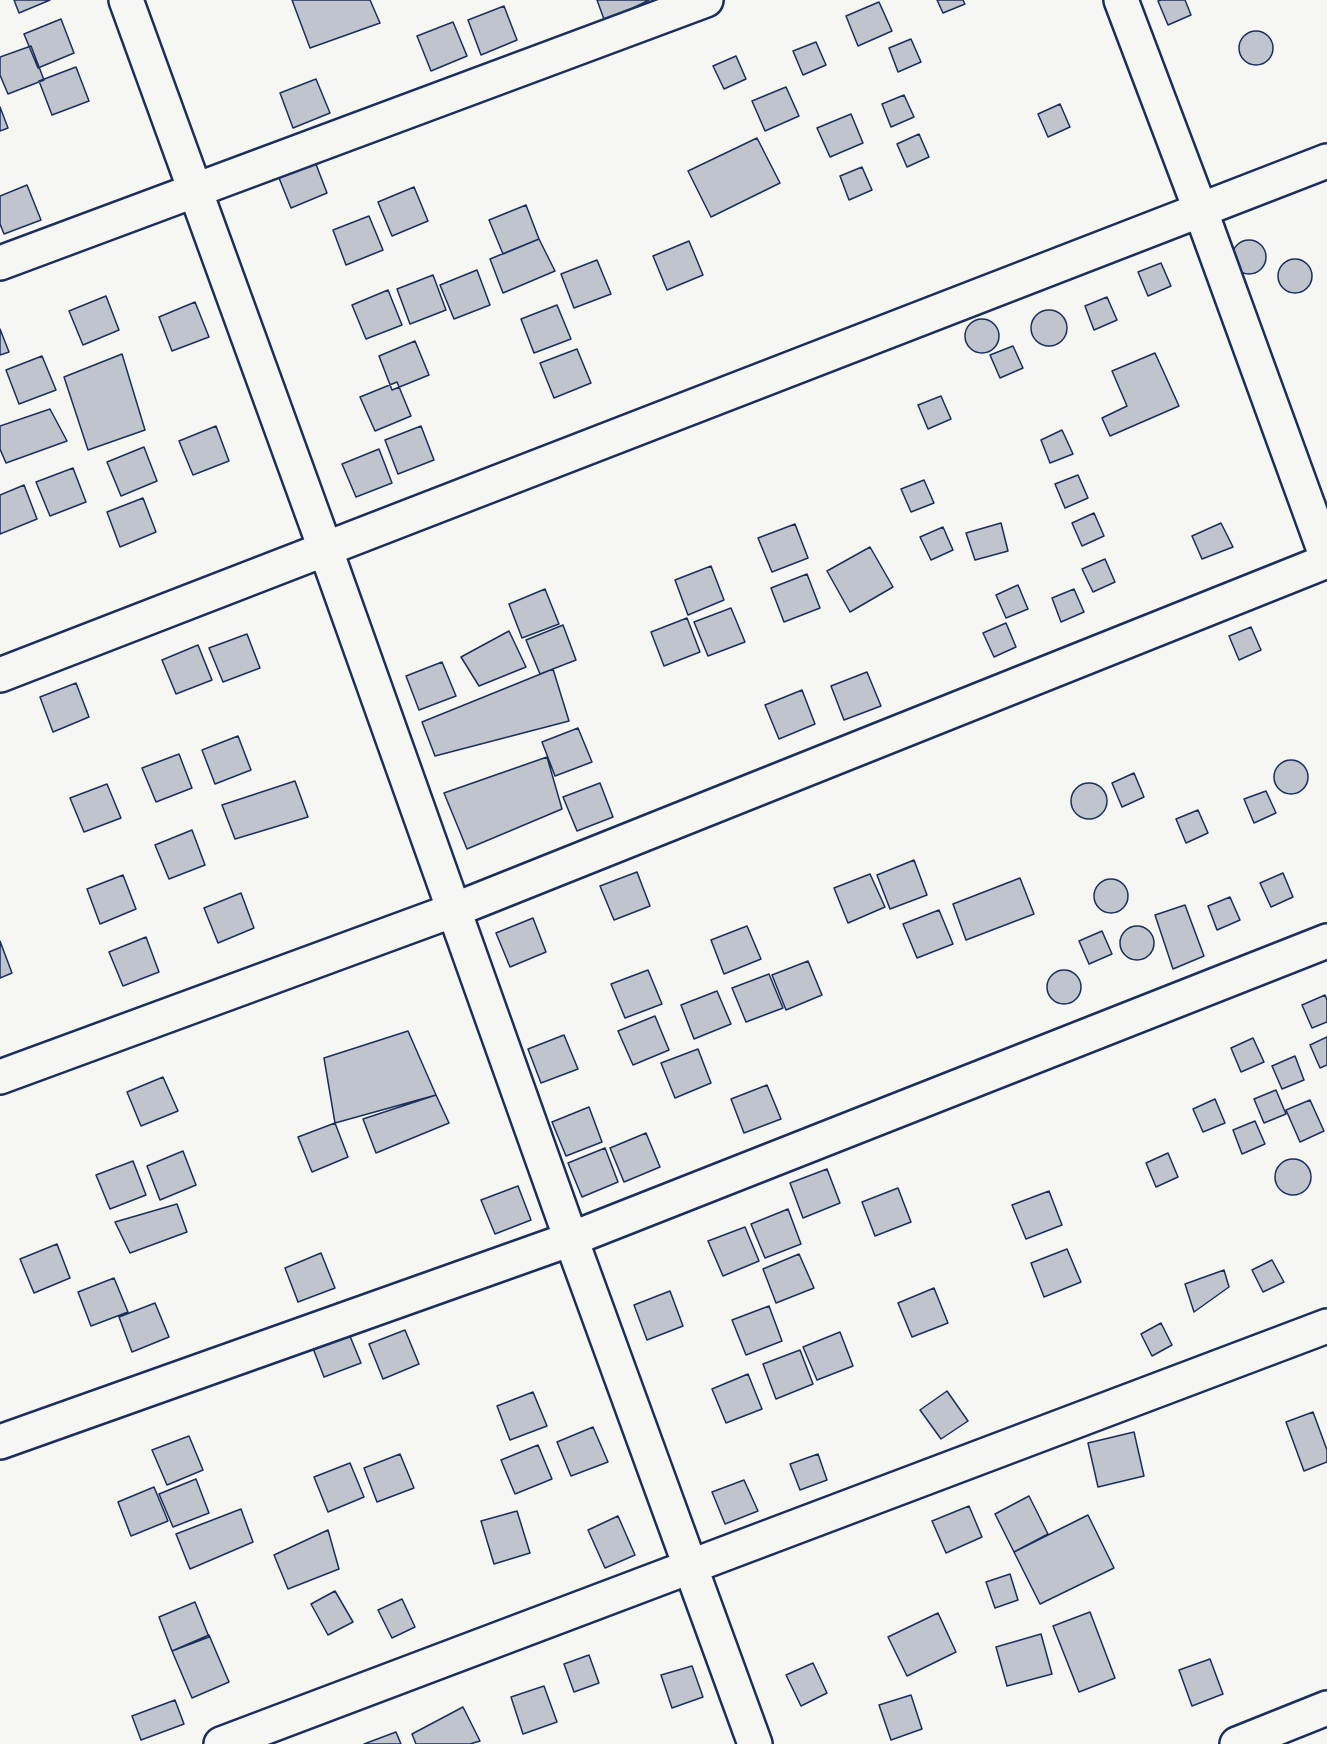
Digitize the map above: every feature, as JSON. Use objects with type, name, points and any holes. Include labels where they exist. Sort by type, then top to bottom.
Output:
[{"type":"street","points":[[126,0],[755,1744]]},
{"type":"street","points":[[0,263],[706,0]]},
{"type":"street","points":[[0,1077],[454,910],[1327,559],[1200,209],[1121,0]]},
{"type":"street","points":[[0,675],[1327,161]]},
{"type":"street","points":[[0,1442],[571,1239],[1327,941]]},
{"type":"street","points":[[221,1744],[1327,1326]]},
{"type":"street","points":[[1237,1744],[1327,1708]]},
{"type":"building","points":[[14,0],[50,0],[19,13]]},
{"type":"building","points":[[292,0],[370,0],[380,23],[310,48]]},
{"type":"building","points":[[597,0],[649,0],[605,22]]},
{"type":"building","points":[[937,0],[963,0],[965,4],[943,13]]},
{"type":"building","points":[[1185,0],[1191,15],[1168,25],[1158,1]]},
{"type":"building","points":[[879,2],[892,31],[858,46],[846,16]]},
{"type":"building","points":[[504,6],[517,40],[481,55],[468,20]]},
{"type":"building","points":[[61,19],[74,53],[38,68],[24,34]]},
{"type":"building","points":[[453,22],[467,56],[431,71],[417,36]]},
{"type":"building","points":[[1256,31],[1268,36],[1273,48],[1268,60],[1256,65],[1244,60],[1239,48],[1244,36]]},
{"type":"building","points":[[911,39],[921,62],[898,72],[889,48]]},
{"type":"building","points":[[816,42],[826,65],[803,75],[793,51]]},
{"type":"building","points":[[31,46],[44,80],[8,94],[0,75],[0,57]]},
{"type":"building","points":[[736,56],[746,79],[724,89],[713,66]]},
{"type":"building","points":[[76,67],[89,101],[52,115],[39,81]]},
{"type":"building","points":[[316,79],[330,113],[293,128],[280,93]]},
{"type":"building","points":[[786,87],[799,116],[765,131],[752,101]]},
{"type":"building","points":[[904,95],[914,117],[891,127],[882,104]]},
{"type":"building","points":[[1060,104],[1070,127],[1048,137],[1038,114]]},
{"type":"building","points":[[0,107],[8,128],[0,131]]},
{"type":"building","points":[[851,114],[863,143],[830,157],[817,128]]},
{"type":"building","points":[[919,134],[929,157],[907,167],[897,144]]},
{"type":"building","points":[[757,138],[780,183],[711,217],[688,171]]},
{"type":"building","points":[[314,159],[327,193],[291,208],[277,173]]},
{"type":"building","points":[[862,167],[872,190],[849,200],[840,176]]},
{"type":"building","points":[[27,185],[41,220],[4,234],[0,224],[0,196]]},
{"type":"building","points":[[414,187],[428,221],[392,236],[378,202]]},
{"type":"building","points":[[526,205],[539,239],[503,254],[489,220]]},
{"type":"building","points":[[369,216],[383,250],[346,265],[333,230]]},
{"type":"building","points":[[539,239],[555,271],[503,293],[490,259]]},
{"type":"building","points":[[1249,240],[1261,245],[1266,257],[1261,269],[1249,274],[1237,269],[1232,257],[1237,245]]},
{"type":"building","points":[[689,241],[703,275],[667,290],[653,256]]},
{"type":"building","points":[[1295,259],[1307,264],[1312,276],[1307,288],[1295,293],[1283,288],[1278,276],[1283,264]]},
{"type":"building","points":[[597,260],[611,294],[574,308],[561,274]]},
{"type":"building","points":[[1161,263],[1171,286],[1148,296],[1138,272]]},
{"type":"building","points":[[477,270],[490,305],[454,319],[440,285]]},
{"type":"building","points":[[433,275],[446,310],[410,324],[397,289]]},
{"type":"building","points":[[388,290],[402,325],[366,339],[352,305]]},
{"type":"building","points":[[106,296],[119,330],[83,345],[69,311]]},
{"type":"building","points":[[1107,297],[1117,320],[1094,330],[1085,306]]},
{"type":"building","points":[[195,302],[209,337],[172,351],[159,317]]},
{"type":"building","points":[[557,305],[571,339],[534,353],[521,319]]},
{"type":"building","points":[[1049,310],[1061,316],[1067,328],[1061,340],[1049,346],[1037,340],[1031,328],[1037,316]]},
{"type":"building","points":[[982,319],[994,324],[999,336],[994,348],[982,353],[970,348],[965,336],[970,324]]},
{"type":"building","points":[[0,329],[9,352],[0,355]]},
{"type":"building","points":[[415,341],[429,375],[392,390],[379,356]]},
{"type":"building","points":[[1013,346],[1023,368],[1000,378],[990,355]]},
{"type":"building","points":[[577,349],[591,383],[554,398],[540,363]]},
{"type":"building","points":[[1155,353],[1179,406],[1110,436],[1102,418],[1127,406],[1112,371]]},
{"type":"building","points":[[122,354],[145,430],[88,450],[64,377]]},
{"type":"building","points":[[42,356],[56,390],[19,404],[6,370]]},
{"type":"building","points":[[397,382],[411,416],[375,431],[360,397]]},
{"type":"building","points":[[941,396],[951,419],[928,429],[918,405]]},
{"type":"building","points":[[50,409],[67,441],[6,463],[0,449],[0,426]]},
{"type":"building","points":[[216,426],[229,461],[193,475],[179,441]]},
{"type":"building","points":[[421,426],[434,460],[398,474],[385,440]]},
{"type":"building","points":[[1062,430],[1073,454],[1050,463],[1041,440]]},
{"type":"building","points":[[144,447],[157,481],[121,496],[107,462]]},
{"type":"building","points":[[379,449],[392,483],[356,497],[342,464]]},
{"type":"building","points":[[73,468],[86,502],[50,516],[36,482]]},
{"type":"building","points":[[1078,475],[1088,498],[1065,508],[1055,484]]},
{"type":"building","points":[[924,480],[934,503],[911,512],[901,489]]},
{"type":"building","points":[[24,485],[37,519],[0,534],[0,495]]},
{"type":"building","points":[[143,498],[156,532],[120,547],[107,512]]},
{"type":"building","points":[[1094,513],[1104,536],[1082,546],[1072,523]]},
{"type":"building","points":[[1001,523],[1008,551],[975,560],[966,533]]},
{"type":"building","points":[[1221,523],[1233,547],[1202,559],[1192,536]]},
{"type":"building","points":[[795,524],[808,558],[772,572],[758,538]]},
{"type":"building","points":[[943,527],[953,550],[931,560],[920,537]]},
{"type":"building","points":[[870,547],[893,587],[850,612],[827,571]]},
{"type":"building","points":[[1105,559],[1115,582],[1093,592],[1082,569]]},
{"type":"building","points":[[711,566],[724,600],[688,615],[675,580]]},
{"type":"building","points":[[807,574],[820,608],[784,622],[771,588]]},
{"type":"building","points":[[1018,585],[1028,609],[1006,618],[996,595]]},
{"type":"building","points":[[545,589],[559,624],[522,638],[509,604]]},
{"type":"building","points":[[1074,589],[1084,612],[1061,622],[1052,598]]},
{"type":"building","points":[[731,608],[745,642],[708,656],[694,622]]},
{"type":"building","points":[[687,618],[700,652],[664,666],[651,632]]},
{"type":"building","points":[[1006,623],[1016,647],[994,657],[983,633]]},
{"type":"building","points":[[563,625],[576,660],[540,674],[526,640]]},
{"type":"building","points":[[1251,627],[1261,650],[1239,660],[1229,636]]},
{"type":"building","points":[[509,631],[526,667],[479,686],[461,657]]},
{"type":"building","points":[[247,634],[260,668],[223,682],[209,648]]},
{"type":"building","points":[[198,645],[212,680],[176,694],[162,660]]},
{"type":"building","points":[[442,662],[456,696],[419,710],[406,676]]},
{"type":"building","points":[[553,669],[569,721],[435,756],[422,722]]},
{"type":"building","points":[[867,672],[881,706],[844,720],[831,686]]},
{"type":"building","points":[[76,683],[89,717],[53,732],[40,697]]},
{"type":"building","points":[[802,690],[815,724],[779,739],[765,705]]},
{"type":"building","points":[[578,728],[592,762],[555,776],[542,742]]},
{"type":"building","points":[[238,736],[251,770],[215,784],[202,750]]},
{"type":"building","points":[[179,754],[192,788],[156,802],[142,768]]},
{"type":"building","points":[[547,757],[562,809],[467,849],[444,793]]},
{"type":"building","points":[[1291,760],[1303,765],[1308,777],[1303,789],[1291,794],[1279,789],[1274,777],[1279,765]]},
{"type":"building","points":[[1134,773],[1144,797],[1122,807],[1112,783]]},
{"type":"building","points":[[295,781],[308,817],[235,839],[222,805]]},
{"type":"building","points":[[600,783],[613,817],[577,831],[563,797]]},
{"type":"building","points":[[1089,783],[1101,789],[1107,801],[1101,813],[1089,819],[1077,813],[1071,801],[1077,789]]},
{"type":"building","points":[[107,784],[121,818],[84,832],[70,798]]},
{"type":"building","points":[[1266,791],[1276,813],[1254,823],[1244,799]]},
{"type":"building","points":[[1198,810],[1208,833],[1186,843],[1176,819]]},
{"type":"building","points":[[192,830],[205,865],[169,879],[155,845]]},
{"type":"building","points":[[914,860],[927,895],[890,909],[877,875]]},
{"type":"building","points":[[637,872],[650,906],[614,920],[600,886]]},
{"type":"building","points":[[1283,873],[1293,897],[1271,907],[1260,883]]},
{"type":"building","points":[[870,874],[885,907],[848,923],[834,888]]},
{"type":"building","points":[[123,875],[136,909],[100,924],[87,889]]},
{"type":"building","points":[[1020,878],[1034,914],[966,940],[953,904]]},
{"type":"building","points":[[1111,879],[1123,884],[1128,896],[1123,908],[1111,913],[1099,908],[1094,896],[1099,884]]},
{"type":"building","points":[[241,893],[254,928],[218,943],[204,908]]},
{"type":"building","points":[[1230,897],[1240,920],[1217,930],[1208,906]]},
{"type":"building","points":[[1185,905],[1204,956],[1173,969],[1155,915]]},
{"type":"building","points":[[939,910],[953,944],[917,958],[903,924]]},
{"type":"building","points":[[533,918],[546,952],[510,967],[496,933]]},
{"type":"building","points":[[747,926],[761,959],[724,974],[711,940]]},
{"type":"building","points":[[1137,926],[1149,931],[1154,943],[1149,955],[1137,960],[1125,955],[1120,943],[1125,931]]},
{"type":"building","points":[[1102,931],[1112,954],[1089,964],[1079,941]]},
{"type":"building","points":[[146,937],[159,972],[123,986],[109,952]]},
{"type":"building","points":[[0,941],[12,973],[0,978]]},
{"type":"building","points":[[808,961],[822,995],[786,1010],[772,975]]},
{"type":"building","points":[[648,970],[662,1004],[625,1018],[611,984]]},
{"type":"building","points":[[1064,970],[1076,975],[1081,987],[1076,999],[1064,1004],[1052,999],[1047,987],[1052,975]]},
{"type":"building","points":[[769,974],[783,1008],[746,1022],[732,988]]},
{"type":"building","points":[[717,991],[731,1024],[694,1039],[681,1005]]},
{"type":"building","points":[[1325,995],[1327,1022],[1312,1028],[1302,1005]]},
{"type":"building","points":[[655,1016],[669,1050],[633,1065],[618,1031]]},
{"type":"building","points":[[408,1031],[436,1095],[335,1123],[324,1058]]},
{"type":"building","points":[[564,1035],[578,1069],[541,1083],[528,1049]]},
{"type":"building","points":[[1327,1037],[1327,1065],[1320,1068],[1310,1045]]},
{"type":"building","points":[[1253,1038],[1264,1062],[1241,1072],[1231,1048]]},
{"type":"building","points":[[698,1049],[711,1083],[675,1098],[661,1063]]},
{"type":"building","points":[[1295,1056],[1304,1080],[1282,1089],[1272,1066]]},
{"type":"building","points":[[163,1077],[178,1111],[141,1126],[127,1092]]},
{"type":"building","points":[[767,1085],[781,1119],[744,1133],[731,1099]]},
{"type":"building","points":[[1276,1090],[1286,1114],[1264,1123],[1254,1099]]},
{"type":"building","points":[[436,1095],[449,1123],[376,1153],[363,1119]]},
{"type":"building","points":[[1215,1099],[1225,1123],[1203,1132],[1193,1109]]},
{"type":"building","points":[[1310,1100],[1324,1131],[1300,1142],[1286,1110]]},
{"type":"building","points":[[589,1107],[602,1142],[566,1156],[552,1122]]},
{"type":"building","points":[[1255,1121],[1265,1144],[1242,1154],[1233,1130]]},
{"type":"building","points":[[335,1123],[348,1157],[312,1172],[298,1137]]},
{"type":"building","points":[[646,1133],[660,1167],[624,1182],[610,1148]]},
{"type":"building","points":[[605,1148],[618,1182],[582,1197],[568,1163]]},
{"type":"building","points":[[183,1151],[196,1185],[160,1200],[147,1166]]},
{"type":"building","points":[[1168,1153],[1178,1177],[1156,1187],[1146,1163]]},
{"type":"building","points":[[1293,1159],[1305,1165],[1311,1177],[1305,1189],[1293,1195],[1281,1189],[1275,1177],[1281,1165]]},
{"type":"building","points":[[133,1161],[146,1195],[110,1209],[96,1175]]},
{"type":"building","points":[[827,1169],[840,1203],[803,1218],[790,1183]]},
{"type":"building","points":[[518,1186],[531,1220],[495,1234],[481,1200]]},
{"type":"building","points":[[898,1188],[911,1222],[875,1236],[862,1202]]},
{"type":"building","points":[[1049,1191],[1062,1225],[1026,1239],[1012,1205]]},
{"type":"building","points":[[177,1204],[187,1232],[130,1253],[115,1222]]},
{"type":"building","points":[[788,1209],[801,1244],[765,1258],[751,1224]]},
{"type":"building","points":[[745,1227],[759,1261],[723,1276],[708,1241]]},
{"type":"building","points":[[57,1244],[70,1278],[34,1293],[20,1259]]},
{"type":"building","points":[[1067,1249],[1081,1282],[1044,1297],[1031,1263]]},
{"type":"building","points":[[321,1253],[335,1288],[298,1302],[285,1268]]},
{"type":"building","points":[[799,1254],[814,1288],[776,1303],[763,1269]]},
{"type":"building","points":[[1272,1260],[1284,1282],[1263,1292],[1252,1270]]},
{"type":"building","points":[[1224,1270],[1229,1287],[1194,1312],[1185,1284]]},
{"type":"building","points":[[114,1278],[128,1312],[91,1326],[78,1292]]},
{"type":"building","points":[[934,1288],[948,1323],[912,1337],[898,1303]]},
{"type":"building","points":[[670,1291],[683,1326],[647,1340],[634,1305]]},
{"type":"building","points":[[155,1303],[169,1337],[132,1352],[119,1317]]},
{"type":"building","points":[[769,1306],[782,1341],[746,1355],[732,1320]]},
{"type":"building","points":[[1161,1323],[1172,1345],[1152,1356],[1141,1334]]},
{"type":"building","points":[[347,1329],[361,1363],[324,1377],[311,1343]]},
{"type":"building","points":[[405,1330],[419,1364],[383,1379],[369,1344]]},
{"type":"building","points":[[840,1332],[853,1366],[817,1380],[803,1347]]},
{"type":"building","points":[[800,1350],[813,1384],[776,1399],[763,1364]]},
{"type":"building","points":[[748,1374],[762,1409],[726,1423],[712,1389]]},
{"type":"building","points":[[947,1391],[968,1421],[941,1439],[920,1410]]},
{"type":"building","points":[[533,1392],[547,1426],[510,1440],[497,1406]]},
{"type":"building","points":[[1313,1412],[1327,1450],[1327,1462],[1304,1471],[1286,1422]]},
{"type":"building","points":[[593,1427],[608,1462],[571,1476],[557,1442]]},
{"type":"building","points":[[1134,1432],[1144,1476],[1098,1487],[1088,1443]]},
{"type":"building","points":[[189,1436],[203,1470],[167,1485],[152,1450]]},
{"type":"building","points":[[538,1445],[552,1479],[515,1494],[501,1460]]},
{"type":"building","points":[[400,1454],[414,1488],[377,1502],[364,1468]]},
{"type":"building","points":[[818,1454],[827,1480],[800,1490],[790,1464]]},
{"type":"building","points":[[350,1463],[364,1497],[328,1512],[314,1477]]},
{"type":"building","points":[[196,1479],[209,1513],[173,1527],[159,1494]]},
{"type":"building","points":[[744,1480],[758,1511],[725,1524],[712,1492]]},
{"type":"building","points":[[154,1487],[168,1521],[131,1536],[118,1502]]},
{"type":"building","points":[[1029,1496],[1048,1534],[1014,1552],[995,1514]]},
{"type":"building","points":[[969,1506],[982,1537],[946,1553],[932,1521]]},
{"type":"building","points":[[241,1509],[253,1542],[190,1569],[176,1534]]},
{"type":"building","points":[[517,1511],[530,1553],[494,1564],[481,1521]]},
{"type":"building","points":[[1088,1515],[1114,1568],[1040,1604],[1014,1552]]},
{"type":"building","points":[[618,1516],[635,1555],[605,1568],[588,1530]]},
{"type":"building","points":[[328,1530],[339,1569],[288,1589],[274,1555]]},
{"type":"building","points":[[1010,1574],[1018,1600],[995,1608],[986,1582]]},
{"type":"building","points":[[335,1591],[353,1622],[328,1635],[311,1604]]},
{"type":"building","points":[[402,1599],[415,1627],[392,1638],[378,1610]]},
{"type":"building","points":[[195,1602],[209,1637],[172,1651],[159,1617]]},
{"type":"building","points":[[1090,1612],[1115,1678],[1079,1692],[1053,1626]]},
{"type":"building","points":[[938,1613],[956,1652],[907,1676],[888,1637]]},
{"type":"building","points":[[1041,1634],[1052,1674],[1007,1686],[996,1647]]},
{"type":"building","points":[[209,1635],[229,1682],[192,1698],[172,1651]]},
{"type":"building","points":[[589,1655],[599,1683],[574,1692],[564,1664]]},
{"type":"building","points":[[1210,1659],[1223,1694],[1192,1706],[1179,1670]]},
{"type":"building","points":[[813,1663],[827,1693],[801,1706],[786,1675]]},
{"type":"building","points":[[692,1666],[703,1697],[672,1708],[661,1675]]},
{"type":"building","points":[[544,1686],[557,1722],[523,1734],[511,1697]]},
{"type":"building","points":[[911,1695],[922,1729],[891,1740],[879,1705]]},
{"type":"building","points":[[175,1700],[184,1724],[141,1740],[132,1716]]},
{"type":"building","points":[[463,1707],[480,1741],[470,1744],[416,1744],[412,1734]]},
{"type":"building","points":[[396,1732],[401,1744],[364,1744]]}]
